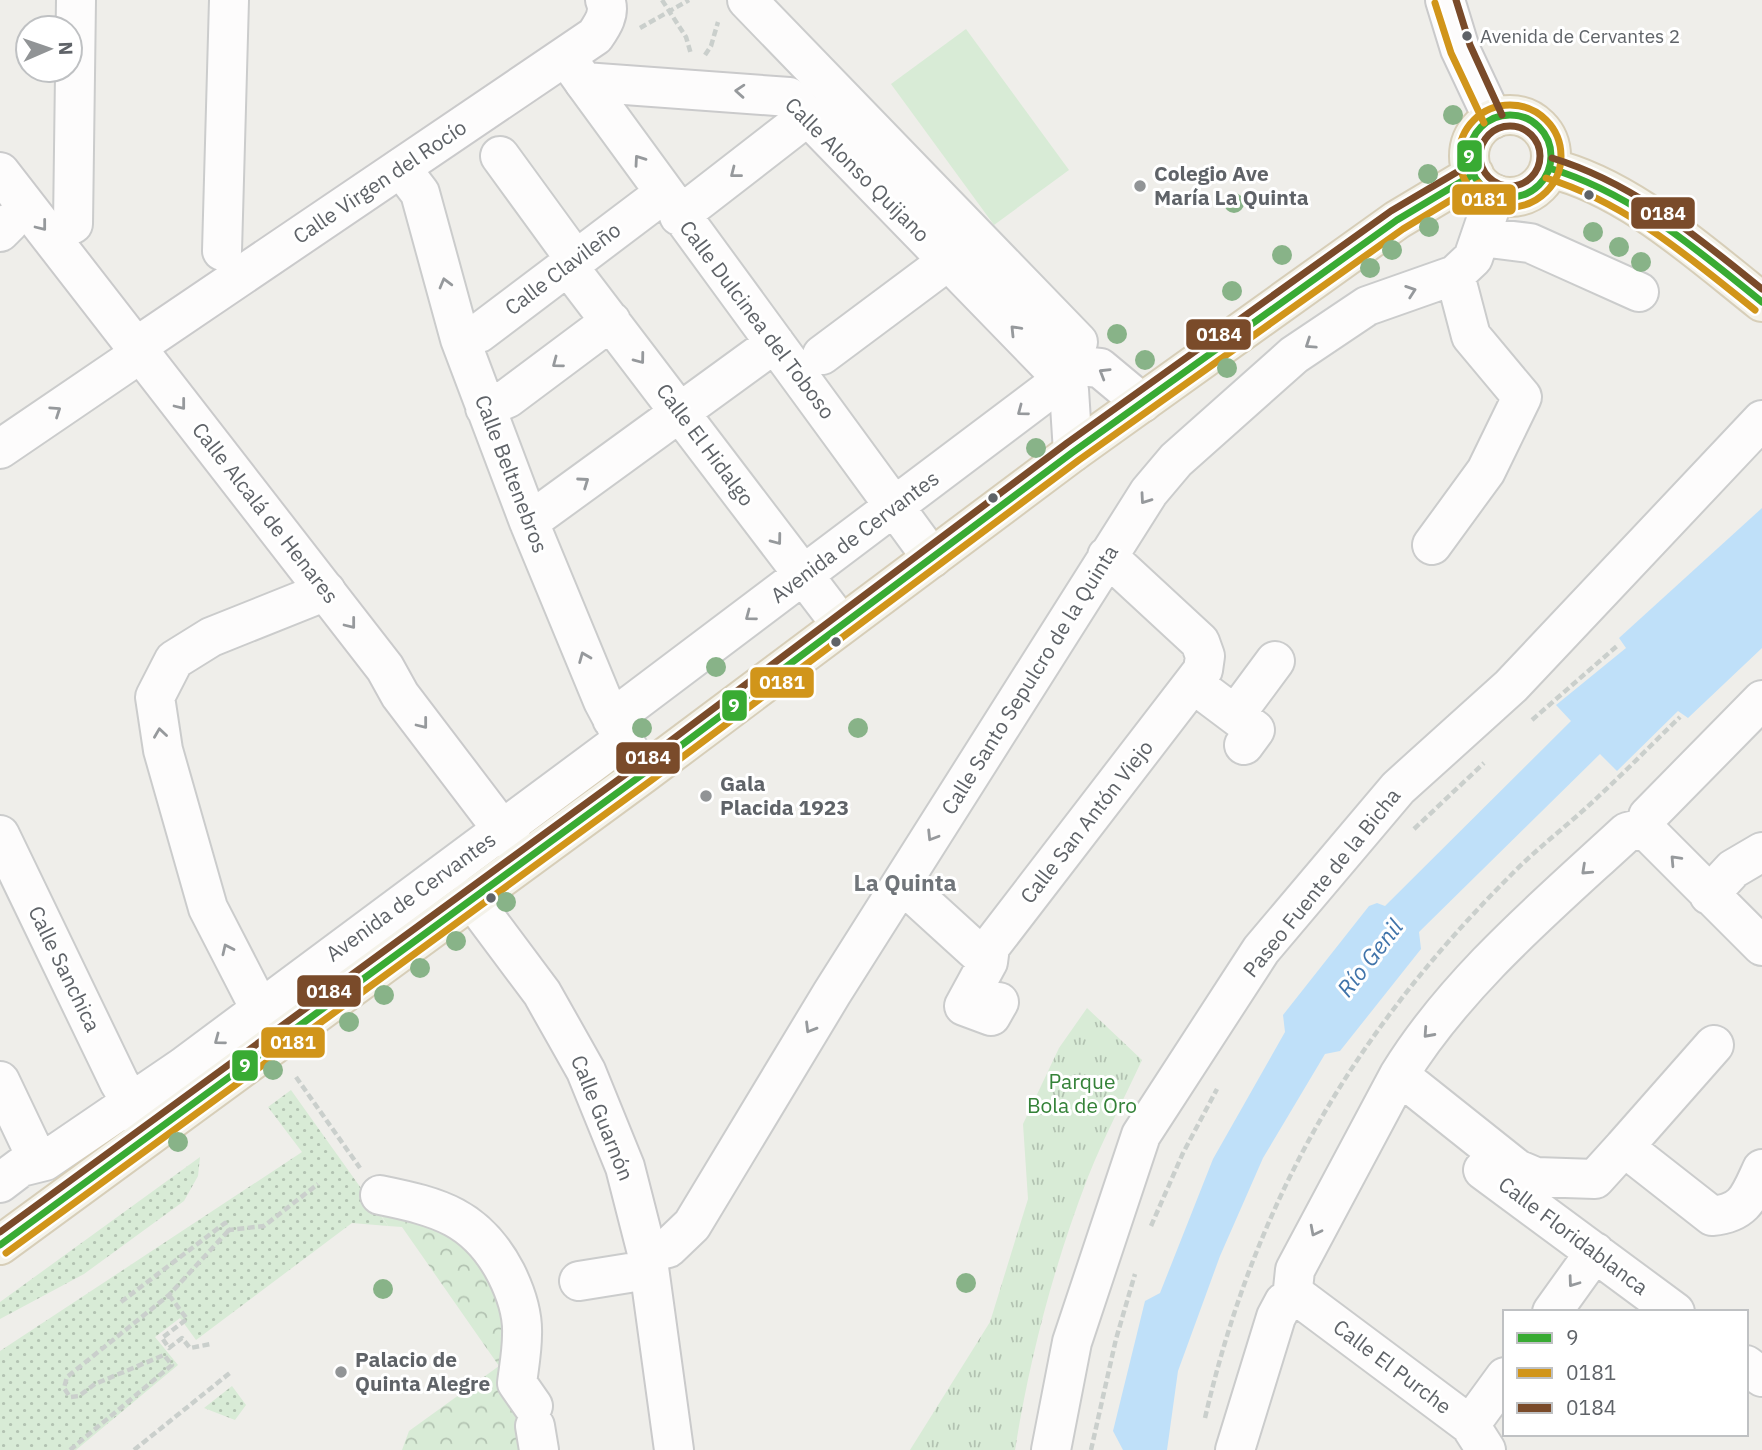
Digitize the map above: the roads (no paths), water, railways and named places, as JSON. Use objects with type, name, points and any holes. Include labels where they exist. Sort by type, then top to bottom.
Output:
[{"type":"main road","points":[[1514,115],[1533,122],[1548,141],[1551,154],[1549,168],[1545,178],[1528,192],[1518,196],[1485,184],[1471,164],[1471,143],[1476,133],[1493,119],[1514,115]]},
{"type":"main road","points":[[1549,168],[1569,172],[1629,201],[1762,302]]},
{"type":"main road","name":"Avenida de Cervantes","points":[[0,1245],[471,898],[514,844],[643,774],[841,623],[1073,452],[1397,220],[1485,184]]},
{"type":"street","points":[[73,224],[76,0]]},
{"type":"street","points":[[222,251],[229,0]]},
{"type":"street","points":[[1445,0],[1460,49],[1493,119]]},
{"type":"street","name":"Calle Virgen del Rocío","points":[[0,449],[401,168],[575,69],[604,23],[606,2]]},
{"type":"street","points":[[732,11],[1078,342]]},
{"type":"street","name":"Calle Alonso Quijano","points":[[575,69],[789,97],[1063,379]]},
{"type":"street","name":"Calle Dulcinea del Toboso","points":[[575,69],[671,205],[775,342],[932,558]]},
{"type":"street","name":"Calle Clavileño","points":[[460,339],[479,333],[568,257],[671,205],[808,116]]},
{"type":"street","name":"Calle El Hidalgo","points":[[500,156],[611,321],[841,623]]},
{"type":"street","name":"Calle Beltenebros","points":[[401,168],[420,193],[460,339],[529,522],[618,729],[643,774]]},
{"type":"street","name":"Calle Alcalá de Henares","points":[[0,172],[385,668],[400,695],[514,844]]},
{"type":"street","points":[[1432,545],[1486,471],[1522,397],[1471,336],[1455,275],[1473,258],[1485,184]]},
{"type":"street","points":[[1497,239],[1530,243],[1639,292]]},
{"type":"street","points":[[822,355],[948,261]]},
{"type":"street","points":[[1337,262],[1367,306]]},
{"type":"street","name":"Calle Santo Sepulcro de la Quinta","points":[[579,1281],[638,1263],[668,1248],[692,1225],[832,993],[1107,556],[1149,492],[1175,460],[1294,355],[1367,306],[1455,275]]},
{"type":"street","points":[[485,408],[516,393],[611,321]]},
{"type":"street","points":[[529,522],[775,342]]},
{"type":"street","points":[[1073,452],[1069,390],[1063,379],[1080,366],[1100,368],[1142,402]]},
{"type":"street","name":"Avenida de Cervantes","points":[[17,1165],[45,1161],[260,1009],[514,844],[618,729],[804,575],[1063,379]]},
{"type":"street","name":"Paseo Fuente de la Bicha","points":[[1051,1450],[1072,1342],[1141,1135],[1261,950],[1398,788],[1511,686],[1762,420]]},
{"type":"street","name":"Calle San Antón Viejo","points":[[999,1002],[991,1016],[964,1006],[988,962],[990,947],[1195,685],[1203,670],[1205,656],[1200,642],[1107,556]]},
{"type":"street","points":[[260,1009],[208,908],[163,750],[155,697],[174,660],[211,637],[326,591]]},
{"type":"street","points":[[1195,685],[1239,730],[1275,660]]},
{"type":"street","points":[[1235,1450],[1272,1329],[1289,1295],[1295,1270],[1418,1044],[1510,941],[1627,832],[1644,823],[1762,700]]},
{"type":"street","points":[[1644,823],[1649,833],[1762,946]]},
{"type":"street","name":"Calle Sanchica","points":[[0,835],[130,1102]]},
{"type":"street","points":[[1709,895],[1733,869],[1762,852]]},
{"type":"street","points":[[910,891],[988,962]]},
{"type":"street","name":"Calle Guarnón","points":[[471,898],[542,993],[586,1071],[625,1167],[638,1263],[674,1450]]},
{"type":"street","points":[[1399,1075],[1517,1169],[1536,1177],[1595,1179],[1714,1045]]},
{"type":"street","points":[[0,1081],[17,1165],[59,1202]]},
{"type":"street","points":[[130,1102],[151,1135]]},
{"type":"street","points":[[1624,1147],[1712,1216],[1731,1214],[1748,1199],[1762,1169]]},
{"type":"street","name":"Calle Floridablanca","points":[[1471,1160],[1672,1310]]},
{"type":"street","points":[[380,1195],[446,1212],[477,1232],[495,1253],[514,1292],[522,1333],[517,1383],[536,1427]]},
{"type":"street","points":[[1553,1310],[1595,1252]]},
{"type":"street","name":"Calle El Purche","points":[[1289,1295],[1300,1298],[1474,1444]]},
{"type":"street","points":[[1474,1444],[1503,1381]]},
{"type":"water","name":"Río Genil","points":[[1762,508],[1762,648],[1688,718],[1678,711],[1617,771],[1600,754],[1419,932],[1421,949],[1340,1051],[1325,1054],[1263,1158],[1220,1256],[1178,1371],[1167,1450],[1123,1450],[1113,1431],[1145,1301],[1160,1293],[1213,1159],[1285,1032],[1283,1015],[1369,906],[1377,903],[1385,906],[1571,721],[1556,705],[1626,648],[1619,638]]},
{"type":"place","name":"Avenida de Cervantes 2","points":[[1467,36]]},
{"type":"place","name":"Colegio Ave María La Quinta","points":[[1140,186]]},
{"type":"place","name":"Gala Placida 1923","points":[[706,796]]},
{"type":"place","name":"Palacio de Quinta Alegre","points":[[341,1372]]},
{"type":"district","name":"La Quinta","points":[[905,883]]},
{"type":"park label","name":"Parque Bola de Oro","points":[[1082,1094]]}]
